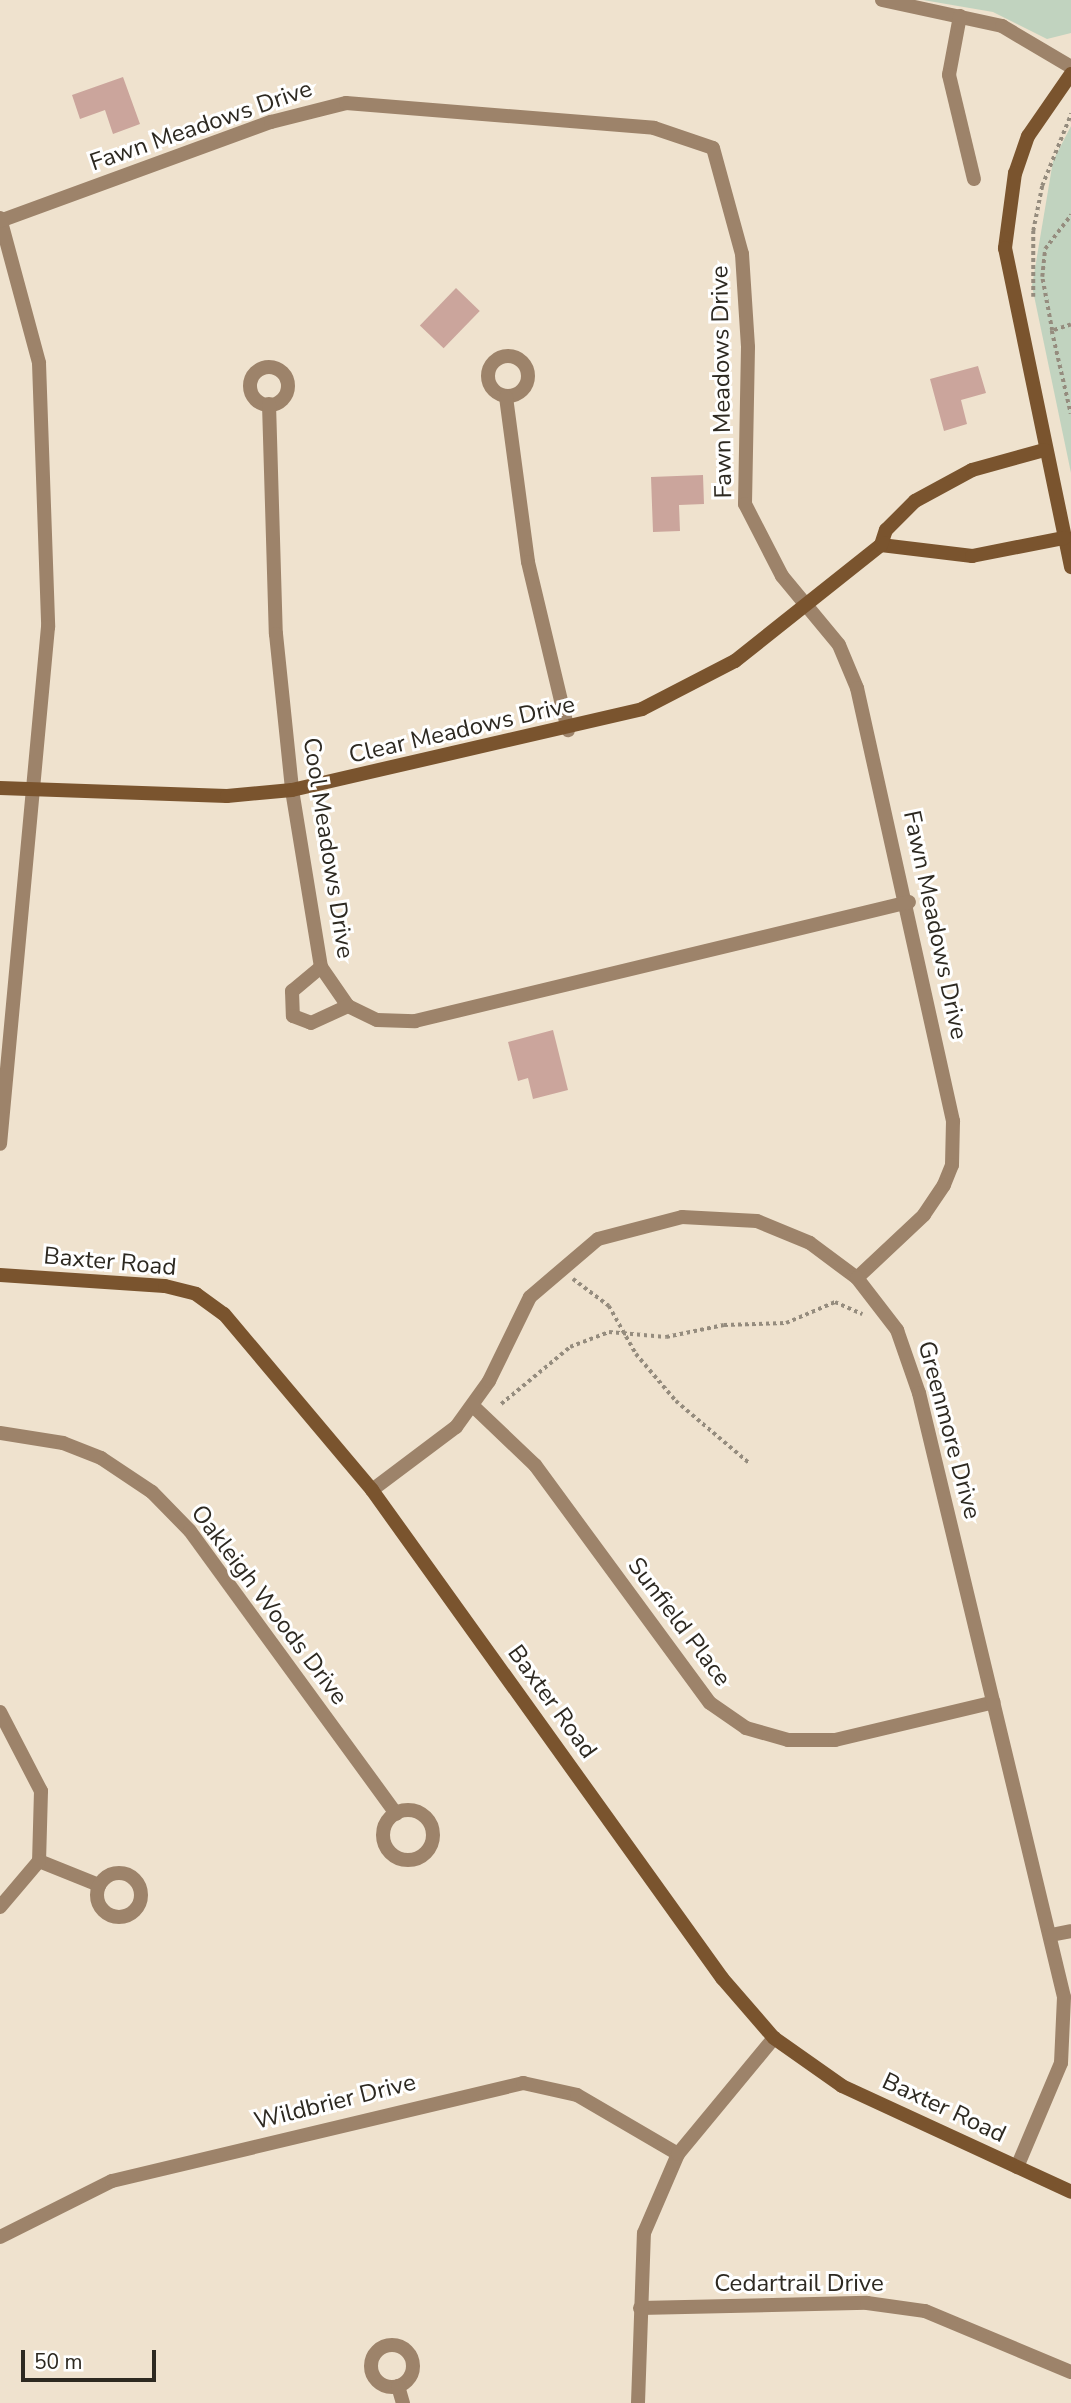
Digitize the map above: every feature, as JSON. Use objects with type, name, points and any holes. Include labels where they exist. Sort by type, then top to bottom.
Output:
[{"type":"street","points":[[882,0],[909,11],[960,16],[1002,26],[1071,67]]},
{"type":"street","points":[[960,16],[949,75],[974,179]]},
{"type":"street","points":[[1071,74],[1028,136],[1008,211],[1005,248],[1016,322],[1071,567]]},
{"type":"street","name":"Fawn Meadows Drive","points":[[0,220],[271,122],[346,103],[654,128],[702,140],[720,162],[742,254],[748,347],[745,504],[804,603],[848,664],[909,902],[953,1121],[952,1165],[924,1215],[858,1278]]},
{"type":"street","points":[[0,220],[39,363],[48,626],[36,791],[5,1042],[0,1144]]},
{"type":"street","points":[[506,397],[528,562],[568,730]]},
{"type":"street","name":"Cool Meadows Drive","points":[[269,404],[276,634],[292,790],[321,967],[348,1006]]},
{"type":"street","name":"Clear Meadows Drive","points":[[0,788],[227,796],[292,790],[568,730],[642,709],[735,661],[804,603],[881,545],[886,530],[915,501],[972,470],[1044,450]]},
{"type":"street","points":[[881,545],[972,555],[1064,538]]},
{"type":"street","points":[[321,967],[292,991],[293,1016],[312,1023],[348,1006],[377,1020],[415,1021],[909,902]]},
{"type":"street","name":"Greenmore Drive","points":[[372,1490],[441,1440],[472,1406],[530,1297],[598,1239],[682,1217],[757,1221],[810,1243],[858,1278],[909,1358],[1051,1935],[1067,2037],[1044,2112],[1017,2167]]},
{"type":"street","name":"Baxter Road","points":[[0,1275],[165,1286],[196,1294],[249,1339],[372,1490],[722,1978],[774,2038],[842,2086],[1071,2192]]},
{"type":"street","name":"Sunfield Place","points":[[472,1406],[535,1465],[710,1703],[746,1728],[788,1740],[835,1740],[994,1702]]},
{"type":"street","name":"Oakleigh Woods Drive","points":[[0,1433],[62,1443],[101,1458],[152,1492],[190,1531],[396,1814]]},
{"type":"street","points":[[0,1713],[41,1791],[39,1861],[0,1907]]},
{"type":"street","points":[[39,1861],[99,1885]]},
{"type":"street","points":[[1051,1935],[1071,1931]]},
{"type":"street","points":[[638,2403],[644,2233],[678,2154],[774,2038]]},
{"type":"street","name":"Wildbrier Drive","points":[[0,2237],[112,2181],[523,2083],[578,2095],[678,2154]]},
{"type":"street","name":"Cedartrail Drive","points":[[640,2308],[867,2303],[925,2311],[1071,2372]]},
{"type":"street","points":[[398,2386],[403,2403]]},
{"type":"path","points":[[1033,304],[1032,231],[1053,152],[1071,114]]},
{"type":"path","points":[[1071,215],[1045,249],[1042,277],[1071,414]]},
{"type":"path","points":[[1052,331],[1071,325]]},
{"type":"path","points":[[572,1278],[609,1306],[676,1401],[749,1463]]},
{"type":"path","points":[[501,1404],[570,1347],[625,1332],[666,1337],[723,1325],[786,1323],[835,1302],[866,1317]]},
{"type":"green space","points":[[923,0],[1071,0],[1071,33],[1047,39],[993,12]]},
{"type":"green space","points":[[1071,126],[1071,473],[1032,286],[1053,161]]},
{"type":"building","points":[[123,77],[140,124],[113,134],[105,110],[80,119],[72,95]]},
{"type":"building","points":[[456,288],[480,311],[444,348],[420,325]]},
{"type":"building","points":[[978,366],[986,393],[961,400],[967,424],[944,431],[930,379]]},
{"type":"building","points":[[703,475],[704,504],[679,505],[680,531],[653,532],[651,477]]},
{"type":"building","points":[[553,1030],[568,1090],[533,1099],[528,1078],[518,1081],[508,1042]]}]
